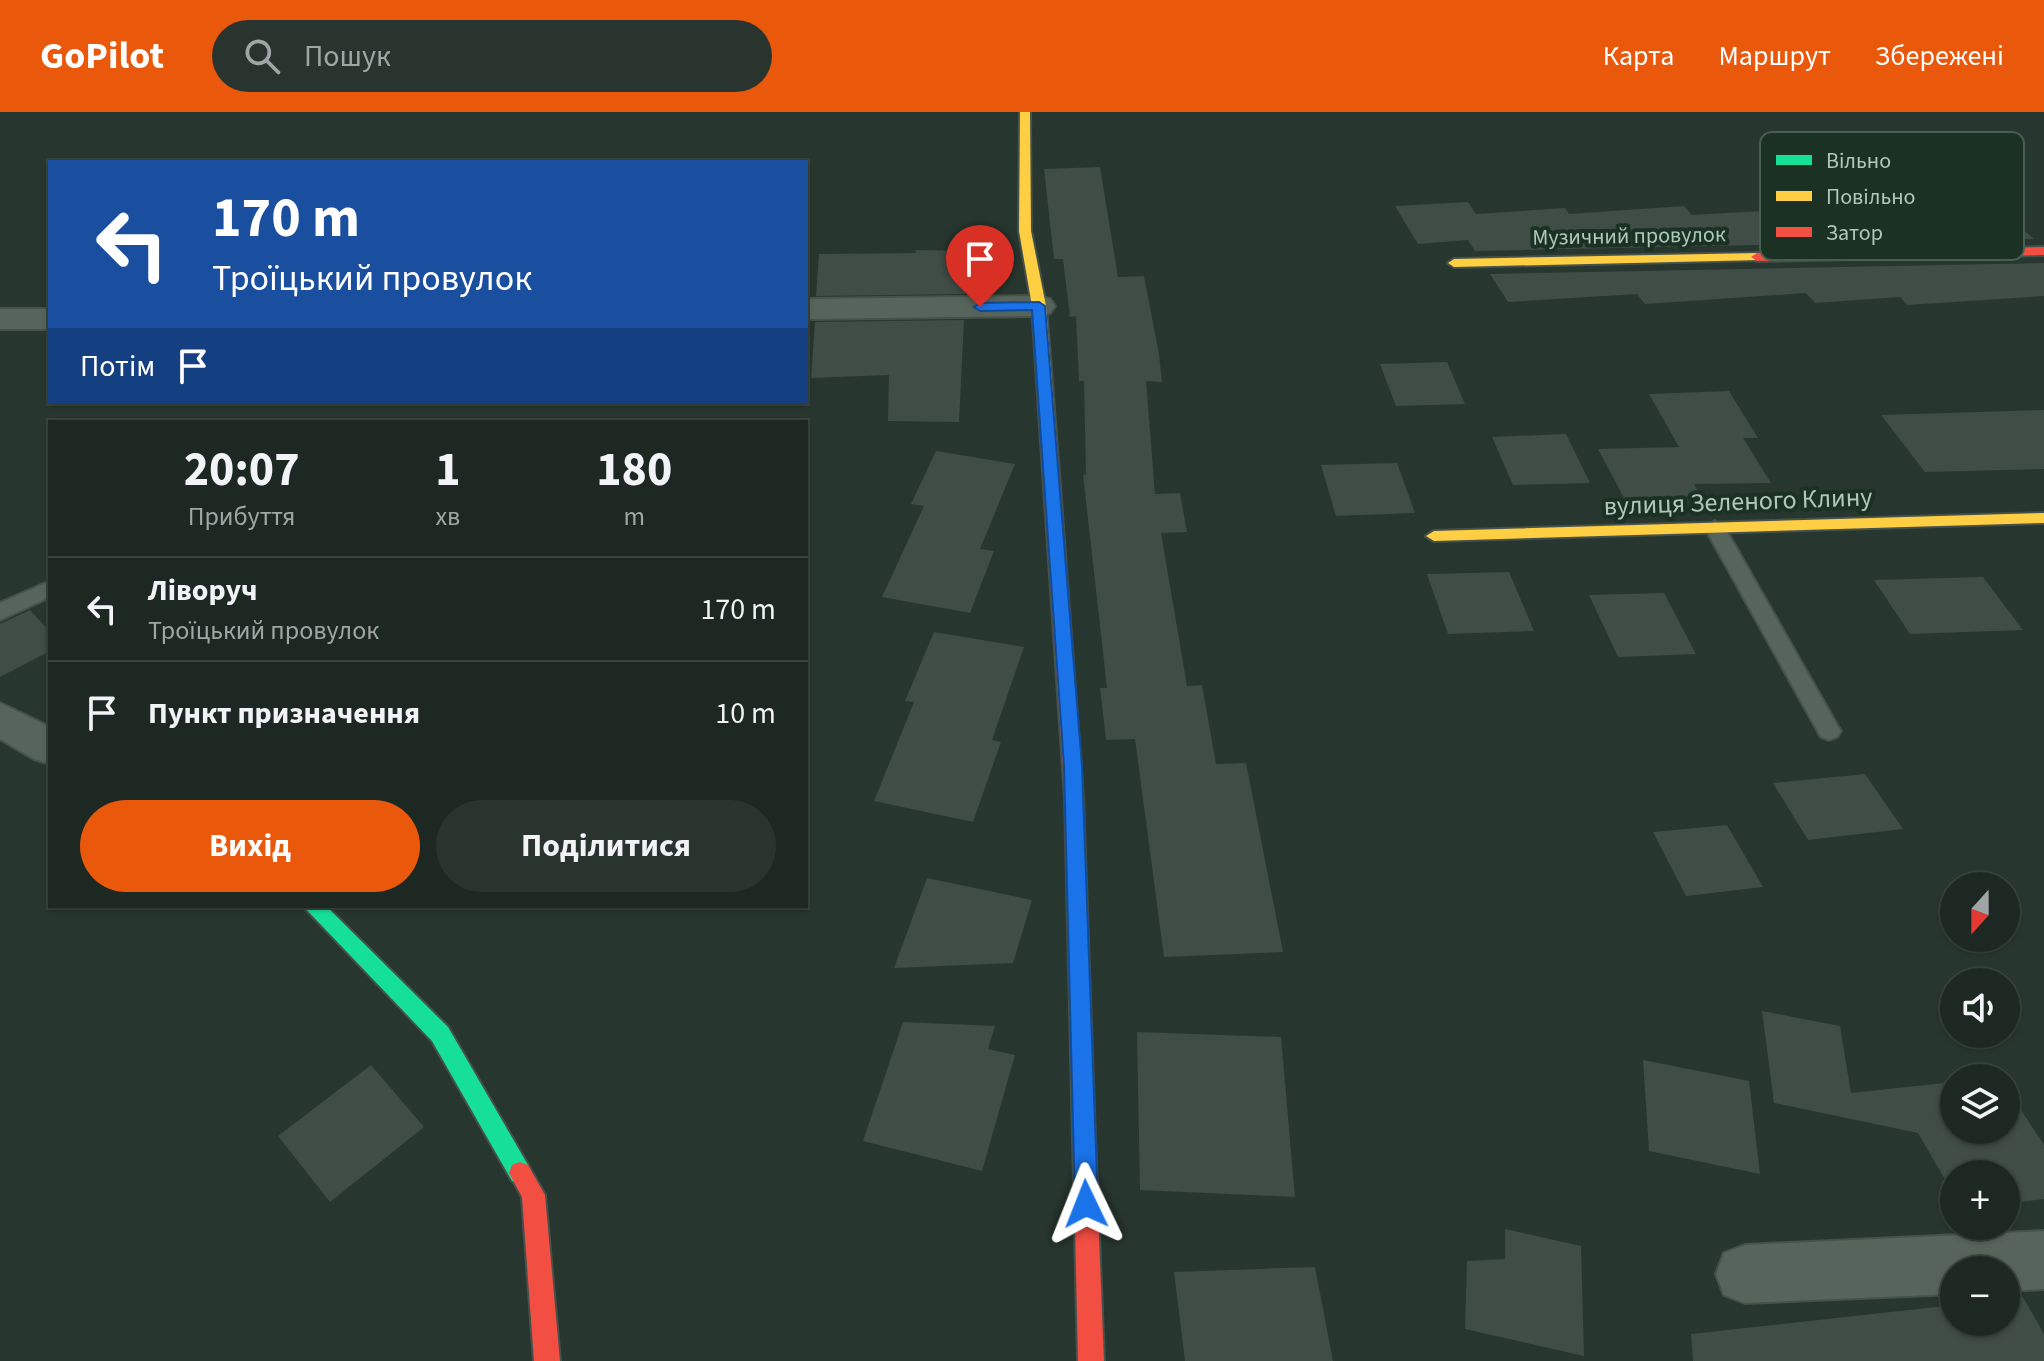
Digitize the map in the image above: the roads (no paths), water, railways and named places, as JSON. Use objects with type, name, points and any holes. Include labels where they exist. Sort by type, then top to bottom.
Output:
[{"type":"street","points":[[1025,112],[1025,231],[1039,306],[1073,766],[1091,1361]]},
{"type":"street","name":"Музичний провулок","points":[[2024,251],[2044,251]]},
{"type":"street","name":"Музичний провулок","points":[[1454,263],[1760,257]]},
{"type":"street","points":[[808,309],[1039,306]]},
{"type":"street","points":[[0,319],[48,319]]},
{"type":"street","name":"вулиця Зеленого Клину","points":[[1434,536],[2044,518]]},
{"type":"street","points":[[0,719],[48,746]]},
{"type":"street","points":[[315,908],[440,1034],[533,1195],[547,1361]]},
{"type":"street","points":[[1745,1274],[2044,1260]]},
{"type":"lane","points":[[1715,528],[1829,731]]},
{"type":"lane","points":[[0,612],[48,589]]}]
